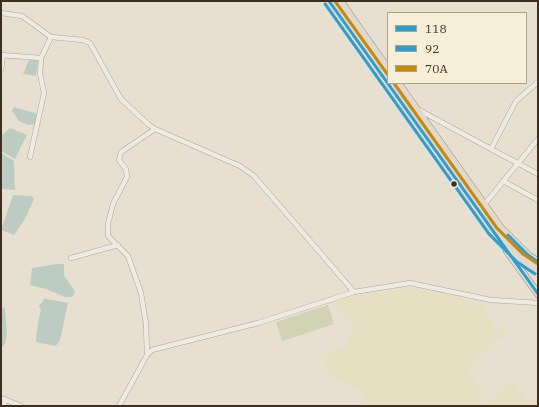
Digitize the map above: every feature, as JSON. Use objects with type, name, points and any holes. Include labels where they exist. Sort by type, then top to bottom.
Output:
[{"type":"highway","points":[[329,1],[387,83]]},
{"type":"highway","points":[[340,1],[387,68]]},
{"type":"highway","points":[[388,84],[538,294]]},
{"type":"highway","points":[[399,84],[500,227],[528,255],[538,262]]},
{"type":"highway","points":[[500,227],[532,253],[538,256]]},
{"type":"highway","points":[[493,231],[520,258],[538,270]]},
{"type":"street","points":[[1,13],[22,16],[51,37],[83,40],[90,43],[121,98],[155,129],[240,166],[260,180],[354,292]]},
{"type":"street","points":[[30,157],[44,93],[40,74],[41,58],[51,37]]},
{"type":"street","points":[[1,70],[2,55],[41,58]]},
{"type":"street","points":[[491,149],[516,101],[538,82]]},
{"type":"street","points":[[416,109],[538,174]]},
{"type":"street","points":[[147,356],[146,324],[141,293],[131,263],[118,245],[110,238],[108,224],[113,204],[127,177],[126,169],[119,160],[120,154],[123,150],[155,129]]},
{"type":"street","points":[[477,210],[484,205],[538,138]]},
{"type":"street","points":[[503,181],[538,200]]},
{"type":"street","points":[[71,258],[118,245]]},
{"type":"street","points":[[119,406],[147,356],[157,348],[258,323],[354,292],[410,283],[491,300],[538,303]]},
{"type":"street","points":[[3,398],[4,406]]},
{"type":"street","points":[[3,398],[21,406]]},
{"type":"shaded area","points":[[29,60],[38,60],[36,76],[23,74]]},
{"type":"shaded area","points":[[14,107],[35,113],[37,115],[35,124],[28,125],[19,121],[12,111]]},
{"type":"shaded area","points":[[10,128],[27,135],[15,159],[1,151],[1,136]]},
{"type":"shaded area","points":[[1,153],[14,161],[15,190],[1,189]]},
{"type":"shaded area","points":[[13,195],[32,196],[34,199],[25,219],[14,235],[1,230]]},
{"type":"shaded area","points":[[64,264],[64,275],[75,292],[72,297],[65,297],[46,289],[30,285],[32,268]]},
{"type":"shaded area","points":[[415,288],[450,295],[482,305],[495,329],[501,327],[509,332],[493,343],[467,371],[484,391],[477,398],[483,406],[367,406],[364,393],[327,372],[324,365],[327,354],[336,348],[344,349],[354,328],[349,318],[339,311],[333,302],[357,295]]},
{"type":"shaded area","points":[[43,298],[68,303],[60,340],[56,346],[36,342],[41,310],[39,306],[44,300]]},
{"type":"shaded area","points":[[1,307],[5,308],[7,335],[4,346],[1,346]]},
{"type":"shaded area","points":[[507,384],[515,384],[527,402],[538,397],[538,406],[483,406]]},
{"type":"green space","points":[[328,305],[334,324],[282,341],[276,322]]},
{"type":"transit line","name":"118","points":[[329,1],[387,82]]},
{"type":"transit line","name":"70A","points":[[335,1],[387,74]]},
{"type":"transit line","name":"92","points":[[325,4],[489,234],[517,262],[535,274]]},
{"type":"transit line","name":"118","points":[[388,84],[538,294]]},
{"type":"transit line","name":"70A","points":[[395,84],[497,228],[523,254],[538,264]]},
{"type":"transit line","name":"118","points":[[508,235],[528,255],[538,262]]}]
